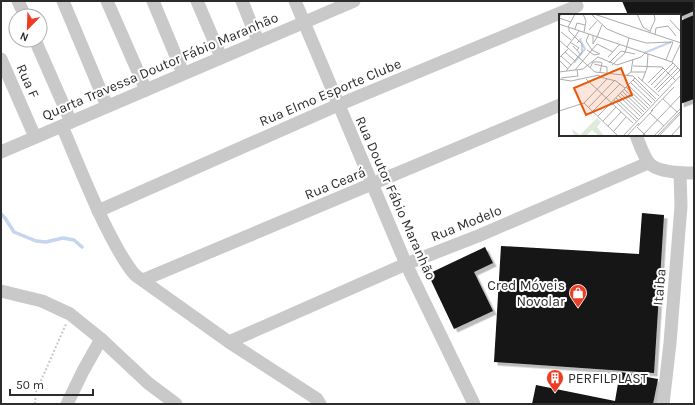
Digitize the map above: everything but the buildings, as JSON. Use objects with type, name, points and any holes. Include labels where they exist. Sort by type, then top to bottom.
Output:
[{"type":"street","points":[[63,1],[107,106]]},
{"type":"street","points":[[107,1],[146,90]]},
{"type":"street","points":[[153,1],[183,73]]},
{"type":"street","points":[[198,1],[221,57]]},
{"type":"street","points":[[242,1],[258,41]]},
{"type":"street","name":"Rua Doutor Fábio Maranhão","points":[[295,1],[406,264],[474,404]]},
{"type":"street","name":"Quarta Travessa Doutor Fábio Maranhão","points":[[1,152],[354,1]]},
{"type":"street","name":"Rua Elmo Esporte Clube","points":[[560,14],[577,7]]},
{"type":"street","name":"Rua Elmo Esporte Clube","points":[[98,211],[338,105],[559,14]]},
{"type":"street","points":[[38,48],[98,211],[128,266],[143,280],[229,342],[318,399],[320,404]]},
{"type":"street","name":"Rua F","points":[[1,59],[35,137]]},
{"type":"street","name":"Rua Ceará","points":[[143,280],[559,105]]},
{"type":"street","points":[[636,136],[648,163],[655,168],[680,173],[694,173]]},
{"type":"street","name":"Rua Modelo","points":[[229,342],[406,264],[478,236],[648,163]]},
{"type":"street","name":"Itaiba","points":[[663,404],[670,343],[681,206],[680,173]]},
{"type":"street","points":[[1,291],[42,301],[56,306],[70,314],[101,339],[148,383],[176,404]]},
{"type":"street","points":[[67,404],[101,339]]},
{"type":"path","points":[[35,404],[36,392],[70,314]]},
{"type":"waterway","points":[[1,214],[14,232],[36,241],[46,242],[63,238],[74,240],[82,247]]},
{"type":"place","name":"Cred Móveis Novolar","points":[[578,308]]},
{"type":"place","name":"PERFILPLAST","points":[[555,393]]}]
